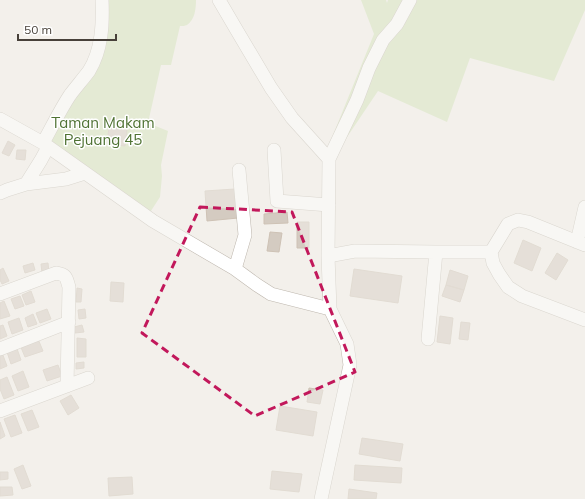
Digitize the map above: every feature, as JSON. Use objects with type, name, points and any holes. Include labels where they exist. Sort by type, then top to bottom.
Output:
[{"type":"street","points":[[26,184],[41,160],[45,145],[70,96],[89,70],[96,56],[101,40],[103,14],[102,0]]},
{"type":"street","points":[[220,0],[271,88],[292,118],[329,159]]},
{"type":"street","points":[[321,499],[350,365],[347,344],[330,309],[328,256],[329,159],[383,40],[397,24],[410,0]]},
{"type":"street","points":[[0,119],[45,145],[153,221],[235,269],[271,294],[330,309]]},
{"type":"street","points":[[274,150],[277,201],[329,205]]},
{"type":"street","points":[[235,269],[245,235],[239,170]]},
{"type":"street","points":[[0,193],[26,184],[66,179],[85,173]]},
{"type":"street","points":[[585,208],[581,244],[528,222],[518,220],[508,224],[491,252],[493,263],[508,287],[522,296],[585,320]]},
{"type":"street","points":[[328,256],[355,251],[491,252]]},
{"type":"street","points":[[428,339],[436,252]]},
{"type":"street","points":[[0,294],[56,272],[63,274],[66,277],[69,287],[67,386]]},
{"type":"street","points":[[0,349],[69,322]]},
{"type":"street","points":[[0,411],[88,378]]},
{"type":"highlighted area","points":[[200,207],[292,212],[355,372],[255,416],[142,333]]},
{"type":"green space","name":"Taman Makam Pejuang 45","points":[[100,0],[196,0],[192,20],[187,25],[180,26],[171,65],[161,65],[148,123],[168,131],[161,165],[162,176],[160,197],[147,217],[43,143],[101,41]]},
{"type":"green space","points":[[361,0],[386,0],[387,3],[388,0],[585,0],[585,10],[554,81],[470,58],[447,122],[378,91],[339,149],[333,135],[374,34]]},
{"type":"building","points":[[110,119],[128,121],[125,146],[107,144]]},
{"type":"building","points":[[8,141],[15,145],[9,156],[2,153]]},
{"type":"building","points":[[17,150],[26,150],[25,160],[16,159]]},
{"type":"building","points":[[235,189],[238,218],[207,221],[205,191]]},
{"type":"building","points":[[287,212],[288,223],[264,224],[264,214]]},
{"type":"building","points":[[297,222],[309,222],[309,248],[297,248]]},
{"type":"building","points":[[270,232],[282,233],[279,252],[267,251]]},
{"type":"building","points":[[523,240],[541,248],[532,271],[514,263]]},
{"type":"building","points":[[557,253],[568,260],[556,280],[545,273]]},
{"type":"building","points":[[33,263],[35,270],[25,273],[23,266]]},
{"type":"building","points":[[48,263],[49,272],[42,273],[41,264]]},
{"type":"building","points":[[3,268],[9,281],[2,284],[0,280],[0,270]]},
{"type":"building","points":[[354,269],[402,276],[398,303],[350,296]]},
{"type":"building","points":[[450,270],[468,276],[464,290],[446,285]]},
{"type":"building","points":[[111,282],[124,283],[123,302],[110,301]]},
{"type":"building","points":[[446,285],[464,290],[460,302],[442,296]]},
{"type":"building","points":[[77,288],[82,289],[81,302],[76,302]]},
{"type":"building","points":[[31,291],[35,302],[26,305],[22,295]]},
{"type":"building","points":[[20,296],[24,306],[15,309],[11,299]]},
{"type":"building","points":[[4,301],[10,316],[0,319],[0,303]]},
{"type":"building","points":[[47,309],[51,319],[40,323],[36,313]]},
{"type":"building","points":[[85,309],[86,318],[79,319],[78,310]]},
{"type":"building","points":[[33,314],[37,324],[28,327],[25,318]]},
{"type":"building","points":[[440,316],[453,318],[450,344],[437,342]]},
{"type":"building","points":[[19,318],[23,330],[12,334],[8,322]]},
{"type":"building","points":[[461,322],[470,323],[468,340],[459,339]]},
{"type":"building","points":[[3,325],[7,336],[0,339],[0,326]]},
{"type":"building","points":[[82,325],[84,332],[75,333],[74,327]]},
{"type":"building","points":[[77,338],[86,339],[86,357],[77,357]]},
{"type":"building","points":[[38,339],[43,351],[25,357],[20,345]]},
{"type":"building","points":[[16,346],[21,360],[11,364],[6,349]]},
{"type":"building","points":[[1,350],[7,366],[0,369],[0,351]]},
{"type":"building","points":[[84,362],[84,368],[76,369],[76,363]]},
{"type":"building","points":[[58,365],[62,376],[47,381],[43,370]]},
{"type":"building","points":[[23,371],[29,387],[18,391],[12,376]]},
{"type":"building","points":[[7,377],[14,395],[4,399],[0,389],[0,380]]},
{"type":"building","points":[[309,388],[323,390],[320,404],[307,402]]},
{"type":"building","points":[[71,395],[79,408],[68,415],[60,401]]},
{"type":"building","points":[[280,406],[317,412],[313,436],[276,430]]},
{"type":"building","points":[[32,410],[39,427],[28,431],[21,414]]},
{"type":"building","points":[[15,415],[22,433],[11,437],[4,419]]},
{"type":"building","points":[[0,422],[5,436],[0,439]]},
{"type":"building","points":[[362,438],[403,444],[400,461],[359,454]]},
{"type":"building","points":[[23,465],[31,486],[22,489],[14,469]]},
{"type":"building","points":[[355,465],[402,468],[401,483],[354,480]]},
{"type":"building","points":[[272,471],[302,474],[299,492],[270,489]]},
{"type":"building","points":[[0,472],[8,472],[8,479],[0,480]]},
{"type":"building","points":[[132,477],[133,494],[109,496],[108,478]]},
{"type":"building","points":[[0,487],[12,487],[13,495],[0,496]]},
{"type":"building","points":[[349,489],[377,493],[376,499],[348,499]]}]
